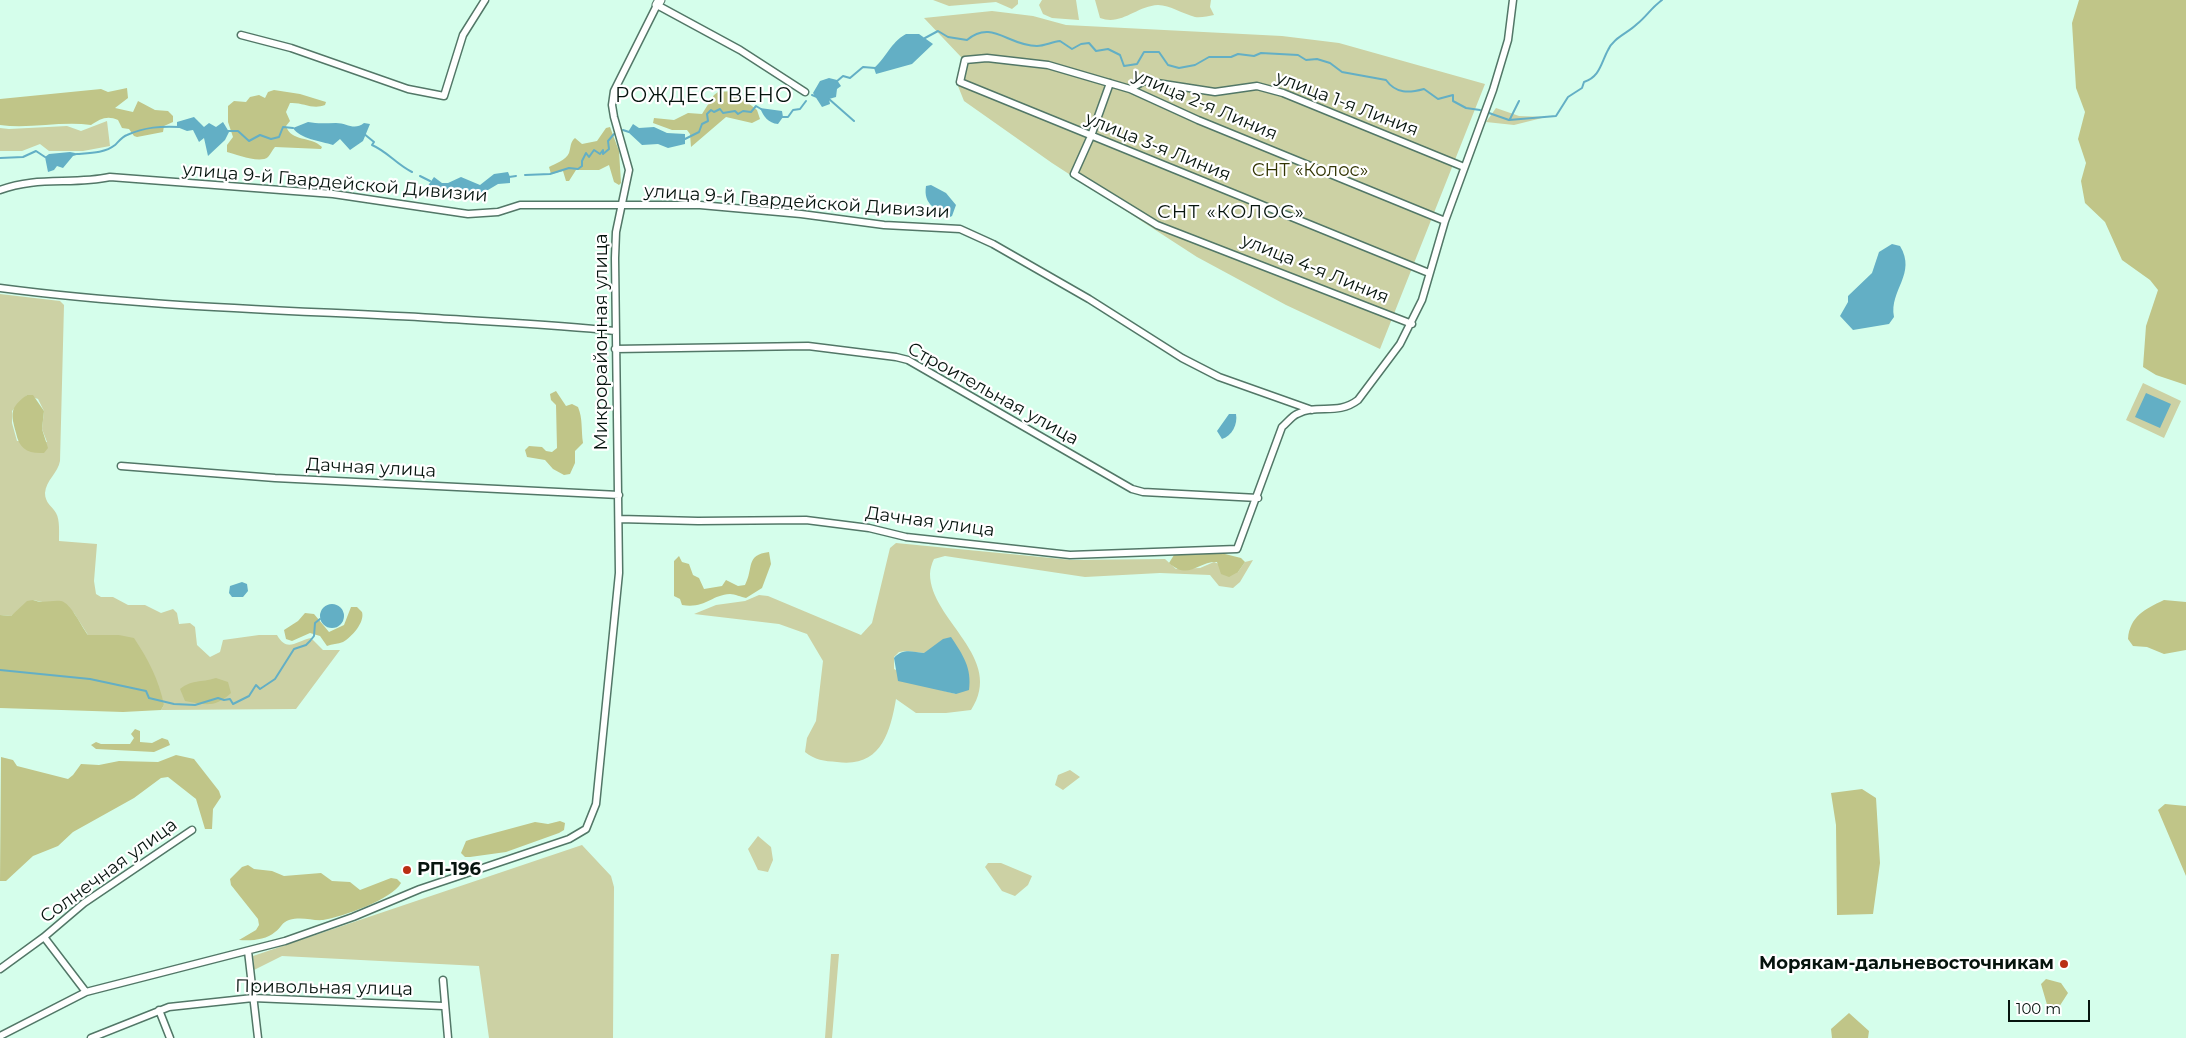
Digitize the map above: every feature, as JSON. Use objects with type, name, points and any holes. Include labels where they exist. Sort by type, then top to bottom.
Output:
[{"type":"street","points":[[241,35],[291,48],[408,89],[444,96],[463,35],[485,0]]},
{"type":"street","points":[[1258,498],[1282,427],[1297,414],[1312,410],[1336,410],[1349,407],[1358,400],[1400,344],[1412,324],[1464,166],[1493,90],[1508,40],[1513,0]]},
{"type":"street","points":[[659,3],[740,50],[805,92]]},
{"type":"street","name":"Микрорайонная улица","points":[[0,1036],[86,992],[248,951],[315,931],[420,889],[569,839],[586,829],[596,804],[618,586],[619,495],[615,349],[615,258],[616,232],[629,170],[612,106],[614,91],[659,3]]},
{"type":"street","name":"улица 2-я Линия","points":[[960,82],[965,60],[987,58],[1048,65],[1130,89],[1198,120],[1445,221]]},
{"type":"street","name":"улица 1-я Линия","points":[[1130,89],[1144,81],[1215,92],[1257,86],[1283,93],[1464,166]]},
{"type":"street","name":"улица 3-я Линия","points":[[960,82],[1429,273]]},
{"type":"street","points":[[1091,136],[1110,83]]},
{"type":"street","name":"улица 4-я Линия","points":[[1091,136],[1074,174],[1157,225],[1412,324]]},
{"type":"street","name":"улица 9-й Гвардейской Дивизии","points":[[0,190],[36,181],[89,181],[110,177],[333,194],[468,214],[498,212],[520,205],[700,205],[801,214],[884,225],[960,229],[994,244],[1089,299],[1182,358],[1219,377],[1312,410]]},
{"type":"street","points":[[0,288],[55,296],[186,306],[510,323],[615,331]]},
{"type":"street","name":"Строительная улица","points":[[615,349],[808,346],[896,357],[908,360],[1132,489],[1143,492],[1258,498]]},
{"type":"street","name":"Дачная улица","points":[[121,466],[285,479],[619,495]]},
{"type":"street","name":"Дачная улица","points":[[619,519],[698,521],[806,520],[869,528],[906,537],[1070,555],[1237,549],[1258,498]]},
{"type":"street","name":"Солнечная улица","points":[[0,968],[44,937],[61,920],[98,893],[192,830]]},
{"type":"street","name":"Солнечная улица","points":[[44,937],[86,992]]},
{"type":"street","points":[[248,951],[258,1038]]},
{"type":"street","points":[[442,980],[443,1006],[448,1038]]},
{"type":"street","name":"Привольная улица","points":[[91,1038],[159,1010],[253,998],[443,1006]]},
{"type":"street","points":[[159,1010],[170,1038]]},
{"type":"green space","points":[[933,0],[1018,0],[1018,4],[1012,9],[996,2],[949,6]]},
{"type":"green space","points":[[1042,0],[1076,0],[1079,20],[1052,18],[1043,14],[1039,5]]},
{"type":"green space","points":[[1095,0],[1211,0],[1210,7],[1214,15],[1195,17],[1167,6],[1158,5],[1150,6],[1122,18],[1108,20],[1100,18]]},
{"type":"green space","points":[[2079,0],[2186,0],[2186,385],[2156,375],[2143,367],[2146,326],[2158,290],[2150,280],[2122,260],[2105,222],[2085,203],[2081,181],[2086,163],[2078,139],[2085,112],[2076,88],[2072,23]]},
{"type":"green space","name":"СНТ «Колос»","points":[[992,11],[1033,16],[1066,25],[1282,36],[1339,43],[1485,84],[1380,349],[1286,305],[1197,257],[1052,163],[964,101],[956,81],[962,58],[924,18]]},
{"type":"green space","points":[[127,88],[128,98],[115,108],[133,112],[138,101],[155,110],[168,111],[173,116],[173,122],[164,126],[163,132],[137,137],[129,129],[122,128],[118,120],[110,118],[101,119],[91,125],[0,125],[0,99],[101,89],[108,92]]},
{"type":"green space","points":[[274,90],[300,94],[326,102],[325,105],[316,107],[290,103],[286,112],[290,121],[286,126],[289,131],[297,137],[318,144],[322,147],[321,149],[275,147],[268,157],[264,159],[248,158],[227,152],[227,145],[233,137],[228,122],[228,106],[234,101],[246,102],[250,97],[259,95],[265,98],[268,92]]},
{"type":"green space","points":[[733,91],[757,110],[760,119],[752,123],[726,117],[691,147],[690,134],[687,130],[672,130],[653,123],[654,118],[674,120],[688,113],[702,114],[718,92]]},
{"type":"green space","points":[[1496,108],[1519,116],[1546,117],[1514,125],[1486,122]]},
{"type":"green space","points":[[107,121],[110,146],[83,151],[49,151],[40,144],[22,151],[0,151],[0,128],[67,126],[81,131]]},
{"type":"green space","points":[[610,127],[619,151],[621,183],[619,185],[614,182],[609,165],[599,170],[576,170],[569,181],[566,181],[563,171],[551,174],[549,167],[560,162],[568,155],[571,143],[575,138],[582,144],[597,141],[606,128]]},
{"type":"green space","points":[[0,294],[60,301],[64,305],[60,461],[47,484],[45,496],[57,516],[59,541],[97,544],[94,581],[96,594],[101,597],[113,597],[128,605],[145,605],[161,613],[173,609],[177,613],[179,624],[190,623],[195,627],[197,645],[210,657],[220,652],[223,640],[259,635],[277,635],[288,645],[311,638],[323,650],[340,650],[296,709],[161,710],[164,705],[119,635],[88,635],[74,613],[60,601],[47,603],[33,600],[11,616],[0,615]],"holes":[[[27,395],[38,399],[44,411],[42,429],[47,442],[17,441],[12,423],[12,411]]]},
{"type":"green space","points":[[2143,383],[2181,401],[2164,438],[2126,420]]},
{"type":"green space","points":[[556,391],[566,406],[572,404],[578,407],[581,420],[583,443],[575,451],[575,463],[570,474],[564,475],[553,469],[545,460],[527,457],[525,450],[529,446],[542,447],[546,451],[552,452],[557,448],[556,405],[551,400],[550,394]]},
{"type":"green space","points":[[27,395],[33,395],[44,411],[42,429],[48,448],[44,453],[28,451],[19,443],[17,438],[13,412],[17,404]]},
{"type":"green space","points":[[896,543],[1072,560],[1165,559],[1176,569],[1200,568],[1214,562],[1238,572],[1245,562],[1253,560],[1240,582],[1233,588],[1219,586],[1210,575],[1160,573],[1085,577],[945,556],[934,559],[930,574],[933,591],[941,607],[973,656],[979,673],[979,691],[971,710],[946,713],[916,713],[896,699],[886,736],[873,754],[864,760],[852,762],[828,761],[816,758],[805,752],[807,738],[816,721],[823,661],[807,634],[779,624],[694,614],[716,605],[745,601],[759,595],[768,596],[861,635],[872,623],[890,548]],"holes":[[[899,652],[924,653],[956,694],[933,688],[894,669],[894,657]]]},
{"type":"green space","points":[[769,552],[771,564],[762,588],[746,598],[734,594],[723,595],[702,604],[690,606],[682,605],[680,599],[674,596],[674,561],[679,556],[682,562],[689,564],[693,575],[699,578],[704,589],[722,586],[726,580],[738,586],[745,585],[753,559],[756,556]]},
{"type":"green space","points":[[1217,552],[1241,558],[1245,562],[1238,572],[1229,577],[1221,574],[1217,562],[1210,562],[1188,570],[1176,568],[1169,563],[1174,555]]},
{"type":"green space","points":[[2164,600],[2186,602],[2186,650],[2164,654],[2147,647],[2133,646],[2128,639],[2129,631],[2135,619],[2145,610]]},
{"type":"green space","points":[[27,601],[40,602],[61,601],[65,603],[72,610],[88,635],[119,635],[134,638],[156,678],[164,705],[161,710],[123,712],[0,708],[0,615],[11,616]]},
{"type":"green space","points":[[351,607],[357,607],[362,612],[362,620],[354,633],[343,642],[327,646],[320,636],[310,633],[292,641],[286,639],[284,630],[298,621],[305,613],[314,614],[329,632],[344,625]]},
{"type":"green space","points":[[216,678],[228,682],[231,693],[225,698],[210,704],[185,701],[180,689],[193,682]]},
{"type":"green space","points":[[135,729],[140,731],[140,742],[152,743],[162,738],[168,740],[170,745],[154,752],[96,749],[91,745],[96,742],[101,744],[130,744],[134,738],[131,734]]},
{"type":"green space","points":[[176,755],[194,759],[219,791],[221,797],[213,809],[212,829],[205,829],[196,799],[168,777],[161,778],[134,798],[73,832],[58,846],[33,856],[6,881],[0,881],[1,757],[13,760],[17,766],[68,779],[81,764],[99,765],[119,761],[158,762]]},
{"type":"green space","points":[[1070,770],[1080,777],[1063,790],[1055,785],[1058,775]]},
{"type":"green space","points":[[1862,789],[1876,798],[1880,863],[1873,914],[1837,915],[1836,825],[1831,793]]},
{"type":"green space","points":[[2165,804],[2186,806],[2186,876],[2158,810]]},
{"type":"green space","points":[[560,821],[565,823],[564,830],[559,833],[506,852],[470,857],[465,857],[461,853],[466,841],[472,839],[535,822],[548,824]]},
{"type":"green space","points":[[758,836],[771,847],[773,860],[768,872],[758,870],[748,849]]},
{"type":"green space","points":[[582,845],[611,876],[614,887],[613,1038],[489,1038],[479,966],[282,956],[254,970],[253,956]]},
{"type":"green space","points":[[988,863],[1001,863],[1032,876],[1028,885],[1015,896],[1002,891],[985,867]]},
{"type":"green space","points":[[248,865],[254,869],[272,871],[284,876],[321,873],[332,881],[350,882],[360,890],[391,878],[397,879],[401,883],[396,889],[378,901],[354,911],[323,920],[298,918],[289,920],[267,937],[239,940],[256,930],[259,925],[258,919],[231,885],[230,879],[242,867]]},
{"type":"green space","points":[[831,954],[839,954],[832,1038],[825,1038]]},
{"type":"green space","points":[[2046,979],[2061,983],[2068,993],[2059,1007],[2048,1008],[2041,984]]},
{"type":"green space","points":[[1849,1013],[1869,1031],[1868,1038],[1832,1038],[1831,1029]]},
{"type":"water","points":[[906,34],[919,34],[933,44],[912,64],[876,74],[874,68],[892,46]]},
{"type":"water","points":[[829,78],[837,80],[841,86],[837,89],[836,97],[829,99],[830,104],[822,107],[813,93],[820,81]]},
{"type":"water","points":[[760,108],[782,111],[783,117],[778,124],[769,121]]},
{"type":"water","points":[[194,117],[204,127],[209,123],[216,127],[223,122],[229,132],[225,140],[208,156],[204,138],[199,142],[193,130],[187,131],[177,127],[177,122]]},
{"type":"water","points":[[308,122],[340,123],[354,127],[364,123],[370,124],[363,141],[350,150],[340,139],[333,145],[301,135],[293,128]]},
{"type":"water","points":[[633,124],[639,128],[654,127],[667,133],[685,134],[685,144],[668,148],[658,144],[642,145],[628,132]]},
{"type":"water","points":[[70,152],[80,154],[73,156],[63,168],[57,166],[54,170],[48,172],[45,157],[49,154]]},
{"type":"water","points":[[508,172],[510,183],[498,184],[473,199],[461,195],[433,195],[427,187],[434,177],[442,183],[448,183],[461,177],[480,185],[494,174]]},
{"type":"water","points":[[931,185],[946,193],[956,205],[952,216],[950,217],[940,211],[929,202],[926,186]]},
{"type":"water","points":[[1892,244],[1900,246],[1906,265],[1895,298],[1894,317],[1889,324],[1853,330],[1840,316],[1848,302],[1848,296],[1872,273],[1879,252]]},
{"type":"water","points":[[2146,393],[2171,404],[2160,428],[2135,417]]},
{"type":"water","points":[[1229,414],[1236,414],[1235,426],[1229,435],[1222,439],[1217,431]]},
{"type":"water","points":[[242,582],[247,584],[248,591],[243,597],[232,597],[229,593],[230,586]]},
{"type":"water","points":[[332,604],[341,607],[344,616],[341,625],[332,628],[323,625],[320,616],[323,607]]},
{"type":"water","points":[[951,637],[968,668],[969,690],[956,694],[898,681],[894,658],[897,655],[908,651],[924,653],[943,639]]},
{"type":"waterway","points":[[1489,113],[1509,120],[1556,116],[1568,97],[1582,88],[1584,82],[1594,77],[1613,42],[1633,27],[1662,0]]},
{"type":"waterway","points":[[925,38],[938,31],[948,37],[967,40],[976,34],[984,32],[1001,35],[1027,45],[1037,46],[1060,41],[1072,49],[1081,44],[1089,43],[1096,51],[1108,49],[1120,55],[1124,66],[1137,64],[1144,52],[1159,52],[1168,65],[1179,68],[1195,65],[1209,57],[1231,57],[1238,54],[1254,56],[1261,53],[1298,55],[1306,60],[1317,59],[1330,63],[1342,72],[1386,80],[1398,90],[1408,92],[1424,89],[1438,99],[1453,95],[1453,101],[1466,108],[1480,110]]},
{"type":"waterway","points":[[836,82],[843,76],[850,78],[863,67],[875,68]]},
{"type":"waterway","points":[[812,95],[817,97]]},
{"type":"waterway","points":[[829,99],[854,121]]},
{"type":"waterway","points":[[781,117],[788,117],[793,110],[800,109],[806,101]]},
{"type":"waterway","points":[[1510,119],[1519,101]]},
{"type":"waterway","points":[[685,139],[699,132],[702,124],[708,121],[707,114],[711,110],[714,112],[720,109],[723,113],[735,111],[738,114],[743,111],[751,112],[756,106],[761,109]]},
{"type":"waterway","points":[[77,154],[107,150],[125,136],[140,130],[180,127]]},
{"type":"waterway","points":[[227,131],[238,131],[249,141],[260,135],[271,139],[279,137],[283,127],[293,128]]},
{"type":"waterway","points":[[623,130],[629,132]]},
{"type":"waterway","points":[[363,133],[374,142],[372,145],[412,172]]},
{"type":"waterway","points":[[525,175],[550,174],[569,168],[578,169],[582,166],[586,153],[589,157],[594,150],[600,154],[603,150],[603,154],[609,149],[608,141],[614,134]]},
{"type":"waterway","points":[[0,158],[23,157],[36,151],[45,157]]},
{"type":"waterway","points":[[420,176],[430,181]]},
{"type":"waterway","points":[[509,177],[516,176]]},
{"type":"waterway","points":[[0,670],[90,679],[146,691],[149,698],[174,704],[195,705],[218,698],[230,699],[233,704],[249,696],[256,685],[260,689],[275,679],[294,649],[306,645],[314,636],[315,623],[320,619]]},
{"type":"place","name":"РП-196","points":[[407,870]]},
{"type":"place","name":"Морякам-дальневосточникам","points":[[2064,964]]},
{"type":"district","name":"РОЖДЕСТВЕНО","points":[[704,96]]},
{"type":"district","name":"СНТ «КОЛОС»","points":[[1231,212]]}]
